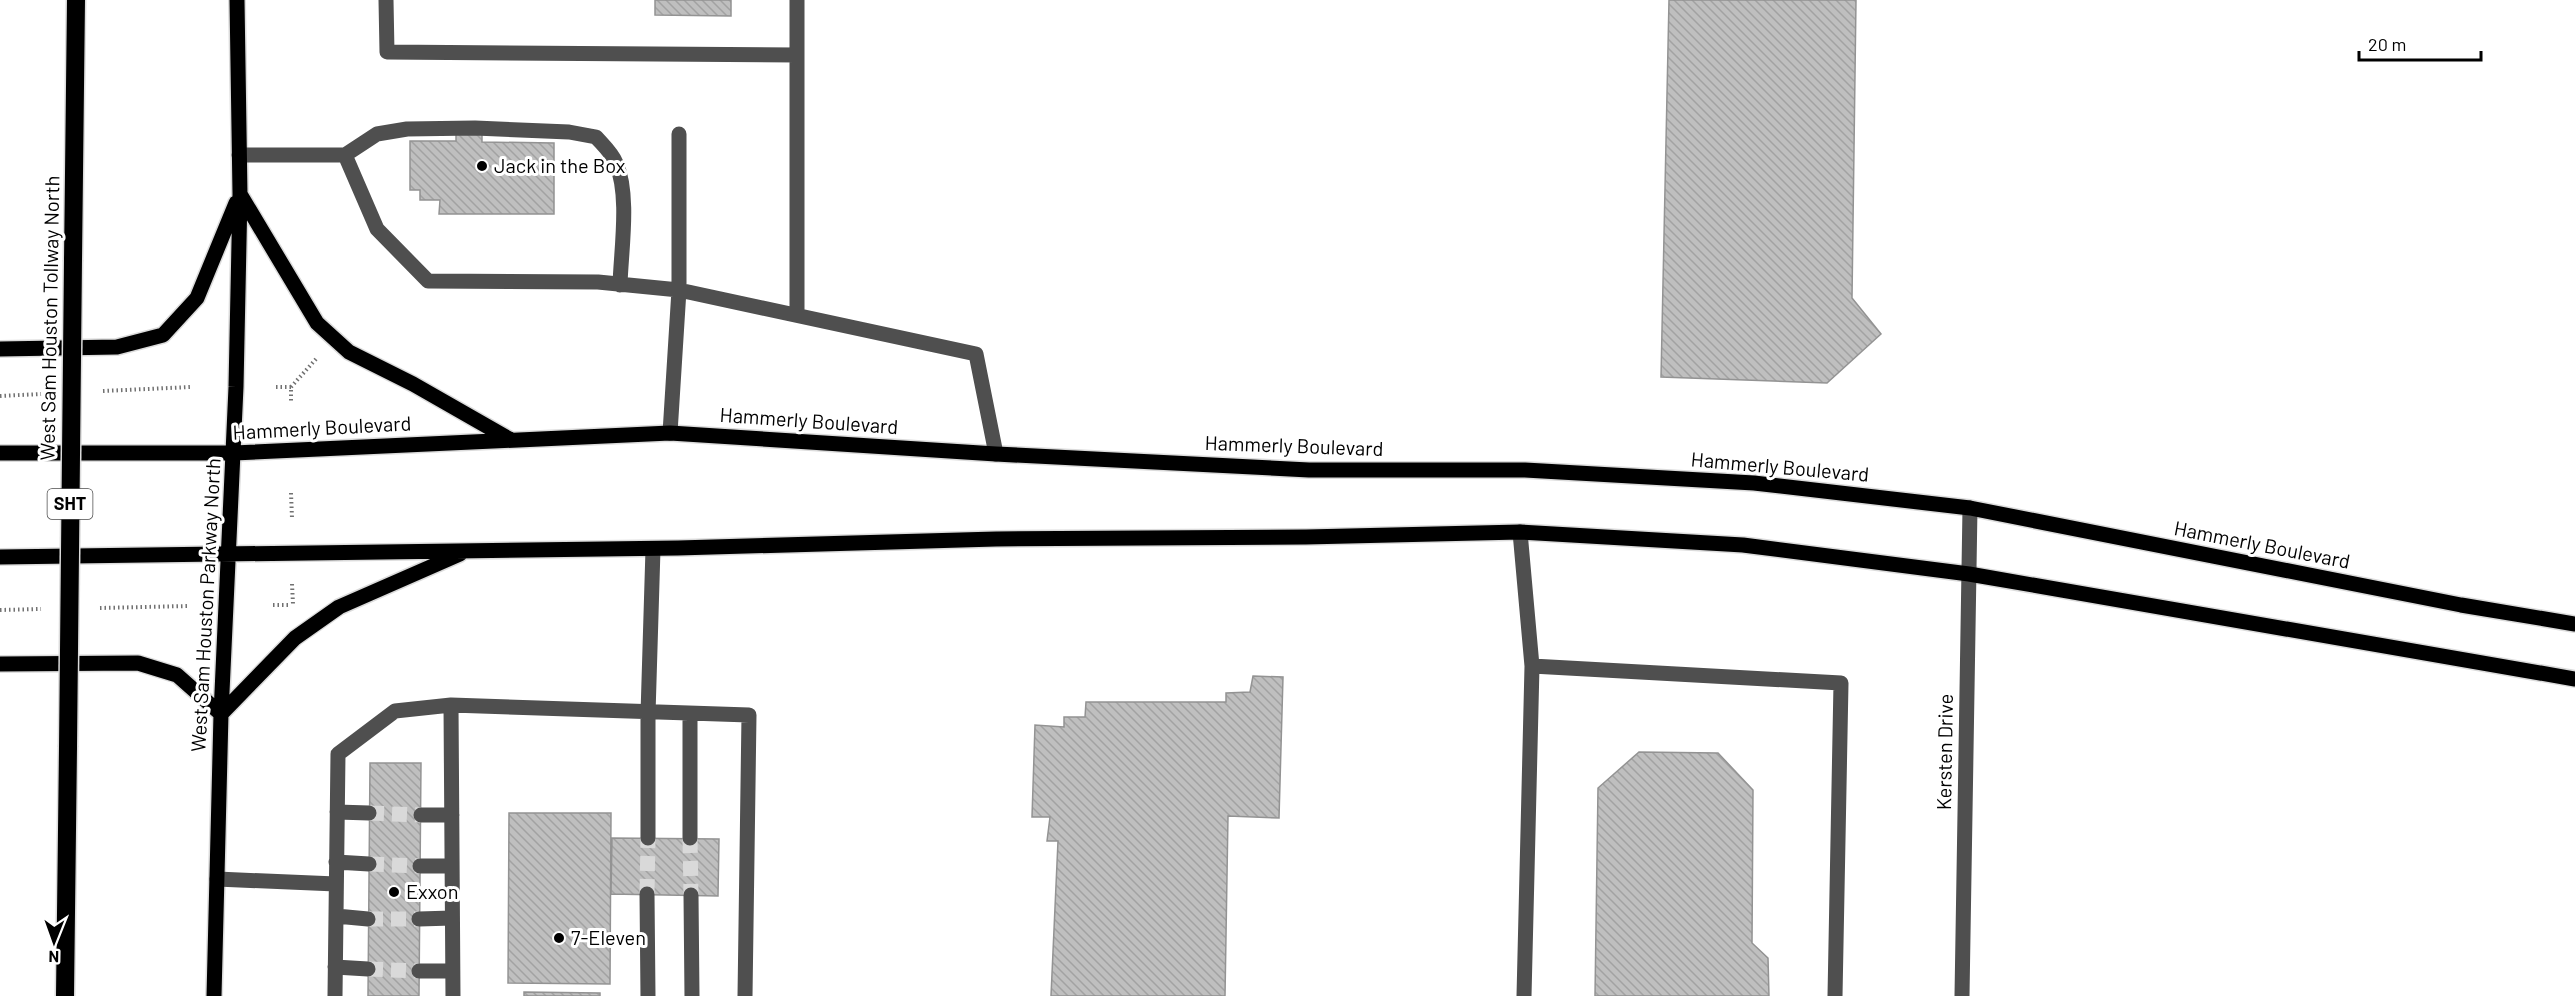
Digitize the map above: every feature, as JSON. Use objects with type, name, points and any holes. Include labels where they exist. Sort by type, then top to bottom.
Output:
[{"type":"highway","name":"West Sam Houston Tollway North","points":[[64,996],[76,0]]},
{"type":"main road","name":"West Sam Houston Parkway North","points":[[214,996],[221,714],[234,453],[240,194],[237,0]]},
{"type":"main road","points":[[0,349],[117,347],[163,335],[197,298],[240,194]]},
{"type":"main road","points":[[240,194],[317,322],[349,352],[413,384],[512,441]]},
{"type":"main road","name":"Hammerly Boulevard","points":[[0,453],[234,453],[670,433],[996,454],[1309,470],[1536,470],[1754,483],[1970,508],[2461,605],[2575,624]]},
{"type":"main road","points":[[0,557],[653,549],[996,539],[1306,537],[1520,531],[1743,545],[1969,574],[2575,679]]},
{"type":"main road","points":[[0,664],[138,663],[177,675],[221,714],[295,638],[339,607],[466,552]]},
{"type":"street","points":[[386,0],[387,52],[797,56]]},
{"type":"street","points":[[797,0],[797,315]]},
{"type":"street","points":[[239,155],[345,155],[377,134],[407,129],[475,128],[569,132],[596,137],[615,161],[621,176],[623,197],[620,285]]},
{"type":"street","points":[[670,433],[679,290],[679,134]]},
{"type":"street","points":[[345,155],[377,229],[428,281],[598,282],[679,290],[976,354],[996,454]]},
{"type":"street","name":"Kersten Drive","points":[[1962,996],[1970,508]]},
{"type":"street","points":[[1520,531],[1532,666],[1524,996]]},
{"type":"street","points":[[648,838],[648,714],[653,549]]},
{"type":"street","points":[[1532,666],[1841,683],[1835,996]]},
{"type":"street","points":[[451,705],[453,996]]},
{"type":"street","points":[[335,996],[338,754],[395,711],[474,705],[648,714],[750,715],[745,996]]},
{"type":"street","points":[[690,714],[690,838]]},
{"type":"street","points":[[337,812],[369,813]]},
{"type":"street","points":[[421,815],[452,815]]},
{"type":"street","points":[[336,862],[369,864]]},
{"type":"street","points":[[420,866],[452,866]]},
{"type":"street","points":[[217,879],[336,884]]},
{"type":"street","points":[[647,894],[648,996]]},
{"type":"street","points":[[691,895],[692,996]]},
{"type":"street","points":[[336,916],[368,919]]},
{"type":"street","points":[[419,919],[452,918]]},
{"type":"street","points":[[335,967],[368,969]]},
{"type":"street","points":[[419,971],[453,971]]},
{"type":"path","points":[[291,402],[291,387],[319,356]]},
{"type":"path","points":[[276,387],[291,387]]},
{"type":"path","points":[[291,493],[292,518]]},
{"type":"path","points":[[292,584],[293,605]]},
{"type":"building","points":[[655,0],[731,0],[731,16],[655,15]]},
{"type":"building","points":[[1669,0],[1856,0],[1852,298],[1881,334],[1827,383],[1661,377]]},
{"type":"building","name":"Jack in the Box","points":[[482,131],[482,142],[554,143],[554,214],[439,214],[440,200],[420,200],[420,190],[410,190],[410,141],[456,141],[456,132]]},
{"type":"building","points":[[1253,676],[1283,677],[1279,818],[1228,816],[1225,996],[1051,996],[1058,841],[1047,841],[1050,817],[1032,817],[1035,725],[1064,727],[1064,717],[1085,717],[1086,702],[1226,702],[1226,693],[1250,692]]},
{"type":"building","points":[[1639,752],[1718,753],[1753,790],[1752,943],[1768,958],[1769,996],[1595,996],[1598,788]]},
{"type":"building","name":"Exxon","points":[[370,763],[421,763],[419,996],[368,996]]},
{"type":"building","name":"7-Eleven","points":[[509,813],[611,813],[610,984],[508,983]]},
{"type":"building","points":[[612,838],[719,839],[718,896],[611,894]]},
{"type":"building","points":[[524,992],[600,993],[600,996],[524,996]]},
{"type":"tunnel","points":[[369,813],[421,815]]},
{"type":"tunnel","points":[[647,894],[648,838]]},
{"type":"tunnel","points":[[690,838],[691,895]]},
{"type":"tunnel","points":[[369,864],[420,866]]},
{"type":"tunnel","points":[[368,919],[419,919]]},
{"type":"tunnel","points":[[368,969],[419,971]]},
{"type":"place","name":"Jack in the Box","points":[[482,166]]},
{"type":"place","name":"Exxon","points":[[394,892]]},
{"type":"place","name":"7-Eleven","points":[[559,938]]}]
